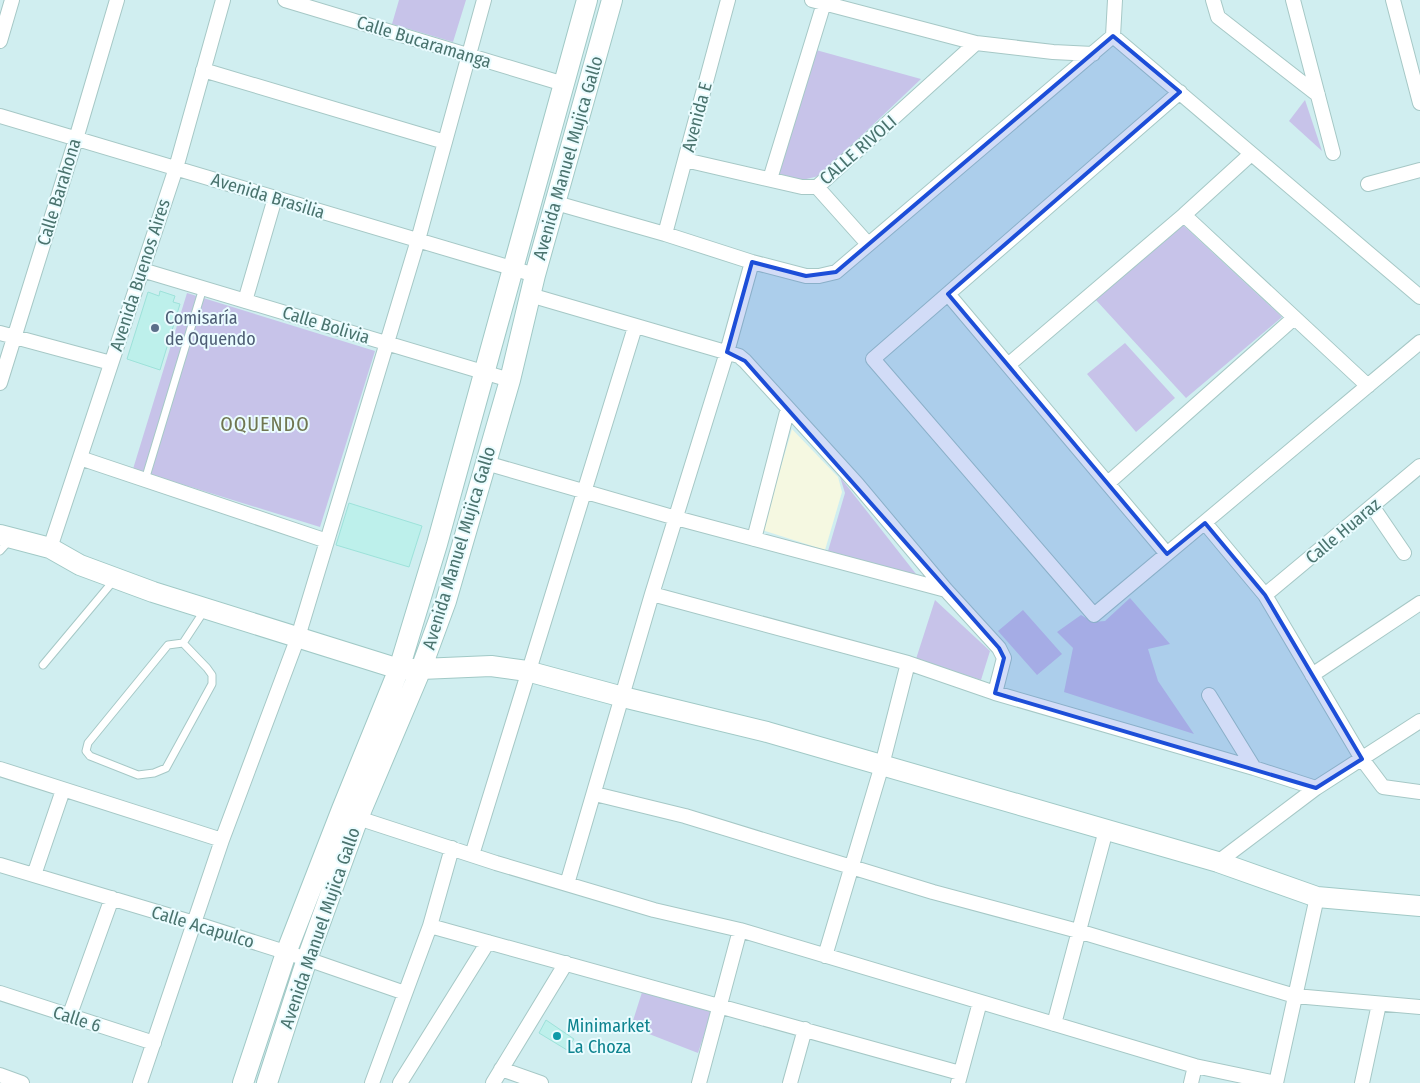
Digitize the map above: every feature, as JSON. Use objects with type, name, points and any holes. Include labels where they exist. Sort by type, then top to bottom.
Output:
[{"type":"street","points":[[0,41],[12,0]]},
{"type":"street","name":"Calle Barahona","points":[[0,383],[7,335],[76,139],[118,0]]},
{"type":"street","name":"Avenida Buenos Aires","points":[[50,548],[176,168],[223,0]]},
{"type":"street","name":"Calle Bucaramanga","points":[[285,0],[564,84]]},
{"type":"street","points":[[140,1083],[222,840],[298,637],[418,240],[484,0]]},
{"type":"street","name":"Avenida Manuel Mujica Gallo","points":[[267,1083],[307,959],[350,814],[399,669],[437,544],[587,0]]},
{"type":"street","name":"Avenida Manuel Mujica Gallo","points":[[243,1083],[286,953],[350,814],[421,669],[446,601],[510,380],[535,275],[612,0]]},
{"type":"street","name":"Avenida E","points":[[665,234],[728,0]]},
{"type":"street","points":[[556,203],[665,234],[752,262],[806,276],[819,276],[836,272],[1113,36],[1115,0]]},
{"type":"street","points":[[1213,0],[1218,17],[1318,95]]},
{"type":"street","points":[[1293,0],[1333,153]]},
{"type":"street","points":[[1393,0],[1420,103]]},
{"type":"street","points":[[770,179],[818,1],[976,44],[1093,54]]},
{"type":"street","points":[[1113,36],[1420,297]]},
{"type":"street","name":"CALLE RIVOLI","points":[[686,160],[802,187],[817,187],[976,44]]},
{"type":"street","points":[[204,70],[445,142]]},
{"type":"street","points":[[1180,92],[872,359],[1094,615],[1420,342]]},
{"type":"street","name":"Avenida Brasilia","points":[[0,116],[535,275]]},
{"type":"street","points":[[1008,365],[1184,215],[1251,154]]},
{"type":"street","points":[[1368,184],[1420,170]]},
{"type":"street","points":[[817,187],[868,244]]},
{"type":"street","points":[[245,301],[275,198]]},
{"type":"street","points":[[1184,215],[1368,386]]},
{"type":"street","points":[[567,884],[652,594],[727,352],[752,262]]},
{"type":"street","name":"Calle Bolivia","points":[[142,270],[510,380]]},
{"type":"street","points":[[948,294],[1167,554]]},
{"type":"street","points":[[530,295],[727,352],[739,356],[745,361],[857,484],[946,590],[1000,648],[1004,658],[995,693]]},
{"type":"street","points":[[1108,483],[1294,318]]},
{"type":"street","points":[[472,855],[635,326]]},
{"type":"street","points":[[7,335],[111,363]]},
{"type":"street","points":[[754,539],[788,408]]},
{"type":"street","points":[[80,458],[327,541]]},
{"type":"street","points":[[486,463],[676,518],[946,590]]},
{"type":"street","name":"Calle Huaraz","points":[[1265,596],[1420,466]]},
{"type":"street","points":[[1372,506],[1404,553]]},
{"type":"street","points":[[1205,523],[1265,596],[1362,759],[1383,787],[1420,792]]},
{"type":"street","points":[[4,541],[50,548],[80,565],[153,592],[399,669],[490,666],[528,671],[623,697],[767,732],[1218,862],[1317,897],[1420,906]]},
{"type":"street","points":[[652,594],[908,663],[995,693],[1254,768],[1316,788]]},
{"type":"street","points":[[1312,675],[1420,603]]},
{"type":"street","points":[[826,956],[882,765],[908,663]]},
{"type":"street","points":[[1209,695],[1254,768]]},
{"type":"street","points":[[1218,862],[1316,788],[1420,721]]},
{"type":"street","points":[[0,769],[222,840]]},
{"type":"street","points":[[1289,779],[1296,786],[1298,794],[1294,805]]},
{"type":"street","points":[[34,876],[63,790]]},
{"type":"street","points":[[594,794],[685,816],[933,892],[1078,931],[1294,996],[1420,1007]]},
{"type":"street","points":[[350,814],[472,855],[654,910],[740,930],[1195,1066],[1276,1083],[1317,897]]},
{"type":"street","points":[[1054,1024],[1106,830]]},
{"type":"street","points":[[372,1083],[430,926],[452,848]]},
{"type":"street","name":"Calle Acapulco","points":[[0,865],[194,923],[405,993]]},
{"type":"street","points":[[69,1017],[112,898]]},
{"type":"street","points":[[430,926],[805,1029],[959,1078],[980,1002]]},
{"type":"street","points":[[703,1082],[720,1005],[740,930]]},
{"type":"street","points":[[400,1083],[488,942]]},
{"type":"street","points":[[493,1083],[566,963]]},
{"type":"street","name":"Calle 6","points":[[0,993],[69,1017],[154,1043]]},
{"type":"street","points":[[1362,1083],[1379,1004]]},
{"type":"street","points":[[790,1083],[805,1029]]},
{"type":"street","points":[[1191,1083],[1195,1066]]},
{"type":"street","points":[[501,1069],[541,1083]]},
{"type":"street","points":[[0,1075],[22,1083]]},
{"type":"lane","points":[[145,480],[203,288]]},
{"type":"lane","points":[[43,665],[116,578]]},
{"type":"lane","points":[[183,643],[212,675],[212,684],[166,768],[154,773],[138,774],[90,756],[86,751],[88,743],[168,645],[183,643],[206,608]]},
{"type":"highlighted area","points":[[1113,36],[1180,92],[948,294],[1167,554],[1205,523],[1265,595],[1362,759],[1316,788],[995,693],[1004,658],[999,648],[745,361],[727,352],[752,262],[806,276],[836,272]]},
{"type":"shaded area","points":[[0,0],[1420,0],[1420,1083],[0,1083]]},
{"type":"shaded area","points":[[399,0],[466,0],[453,42],[392,24]]},
{"type":"shaded area","points":[[816,50],[921,79],[819,176],[802,180],[779,174]]},
{"type":"shaded area","points":[[1305,100],[1322,151],[1289,121]]},
{"type":"shaded area","points":[[1183,225],[1282,317],[1186,398],[1095,299]]},
{"type":"shaded area","points":[[187,293],[375,351],[320,527],[133,469]]},
{"type":"shaded area","points":[[1125,343],[1175,398],[1136,432],[1087,374]]},
{"type":"shaded area","points":[[792,429],[838,477],[842,492],[825,550],[762,530]]},
{"type":"shaded area","points":[[840,477],[920,579],[828,551],[845,493]]},
{"type":"shaded area","points":[[1130,598],[1170,644],[1148,649],[1158,681],[1194,734],[1064,692],[1073,648],[1057,632],[1081,615],[1093,622],[1105,621]]},
{"type":"shaded area","points":[[935,600],[990,651],[981,680],[916,659]]},
{"type":"shaded area","points":[[1023,610],[1062,654],[1037,675],[998,631]]},
{"type":"shaded area","points":[[643,989],[713,1008],[698,1053],[631,1027]]},
{"type":"building","name":"Comisaría de Oquendo","points":[[160,291],[175,296],[173,302],[180,304],[160,370],[127,359],[148,292],[159,296]]},
{"type":"building","points":[[349,503],[422,526],[409,567],[336,545]]},
{"type":"building","name":"Minimarket La Choza","points":[[546,1020],[574,1039],[567,1050],[539,1033]]},
{"type":"place","name":"Comisaría de Oquendo","points":[[155,328]]},
{"type":"place","name":"Minimarket La Choza","points":[[557,1036]]},
{"type":"district","name":"OQUENDO","points":[[265,424]]}]
